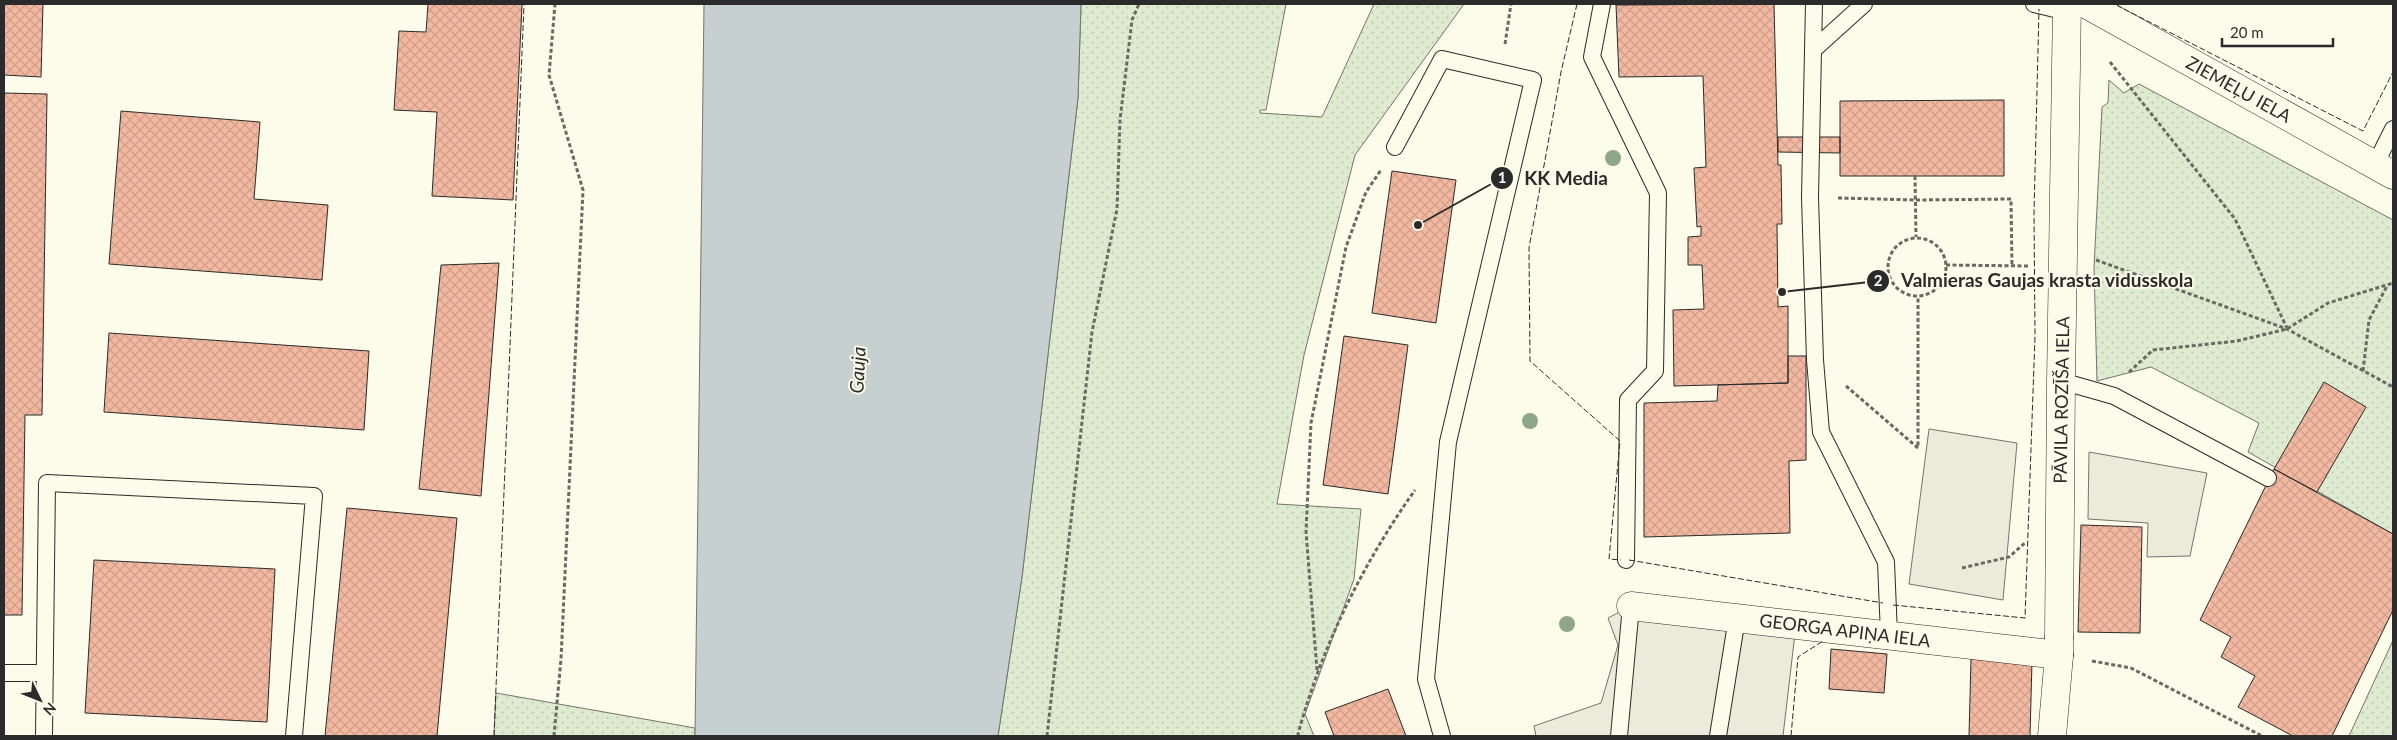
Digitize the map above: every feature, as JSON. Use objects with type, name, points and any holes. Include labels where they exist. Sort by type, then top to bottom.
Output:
[{"type":"street","name":"ZIEMEĻU IELA","points":[[2073,7],[2384,170]]},
{"type":"street","name":"PĀVILA ROZĪŠA IELA","points":[[2052,736],[2059,646],[2061,381],[2073,7]]},
{"type":"street","name":"GEORGA APIŅA IELA","points":[[1631,606],[1889,635],[2059,646]]},
{"type":"lane","points":[[1602,4],[1592,57],[1658,193],[1655,371],[1628,400],[1626,560]]},
{"type":"lane","points":[[1814,4],[1810,197],[1815,360],[1820,432],[1886,562],[1889,635]]},
{"type":"lane","points":[[1813,50],[1864,4]]},
{"type":"lane","points":[[2034,4],[2073,7]]},
{"type":"lane","points":[[1395,147],[1442,59],[1533,80],[1448,442],[1426,679],[1442,736]]},
{"type":"lane","points":[[2384,170],[2393,129]]},
{"type":"lane","points":[[2061,381],[2114,396],[2268,478]]},
{"type":"lane","points":[[44,736],[47,483],[314,496],[294,736]]},
{"type":"lane","points":[[1619,736],[1631,606]]},
{"type":"lane","points":[[1718,736],[1737,618]]},
{"type":"lane","points":[[4,674],[45,673]]},
{"type":"path","points":[[554,736],[560,659],[583,190],[549,75],[555,4]]},
{"type":"path","points":[[1047,736],[1092,332],[1117,209],[1120,120],[1132,20],[1139,4]]},
{"type":"path","points":[[1501,72],[1511,4]]},
{"type":"path","points":[[2110,62],[2235,219],[2287,329]]},
{"type":"path","points":[[1317,670],[1306,532],[1311,423],[1346,247],[1366,192],[1395,147]]},
{"type":"path","points":[[1915,176],[1916,237]]},
{"type":"path","points":[[1810,197],[1915,200],[2011,199],[2012,267]]},
{"type":"path","points":[[1916,237],[1931,241],[1942,251],[1946,266],[1943,280],[1932,291],[1918,296],[1903,292],[1897,287],[1892,282],[1888,267],[1891,253],[1901,242],[1916,237]]},
{"type":"path","points":[[2092,259],[2287,329],[2393,387]]},
{"type":"path","points":[[1946,266],[2036,266]]},
{"type":"path","points":[[2114,396],[2124,377],[2153,350],[2237,341],[2287,329],[2328,303],[2393,283]]},
{"type":"path","points":[[2363,371],[2369,320],[2388,285]]},
{"type":"path","points":[[1815,360],[1918,448],[1918,296]]},
{"type":"path","points":[[1299,736],[1317,670],[1348,600],[1383,535],[1416,489]]},
{"type":"path","points":[[1962,568],[2009,557],[2029,540]]},
{"type":"path","points":[[2085,660],[2130,668],[2262,736]]},
{"type":"green space","points":[[1081,4],[1286,4],[1266,110],[1260,110],[1260,113],[1322,117],[1374,4],[1464,4],[1355,155],[1304,355],[1277,504],[1361,509],[1354,579],[1305,714],[1314,736],[998,736],[1022,577],[1078,98]]},
{"type":"green space","points":[[2109,80],[2124,93],[2139,84],[2393,220],[2393,534],[2248,452],[2259,423],[2151,367],[2097,381],[2094,268],[2102,107],[2108,103]]},
{"type":"green space","points":[[2393,640],[2393,736],[2349,736],[2389,649]]},
{"type":"green space","points":[[496,693],[695,728],[695,736],[494,736]]},
{"type":"shaded area","points":[[1929,429],[2017,443],[2003,600],[1909,584]]},
{"type":"shaded area","points":[[2089,452],[2207,473],[2190,556],[2147,557],[2148,523],[2088,519]]},
{"type":"shaded area","points":[[1631,606],[1796,625],[1783,736],[1536,736],[1534,726],[1601,703],[1618,645],[1608,618]]},
{"type":"water","name":"Gauja","points":[[704,4],[1081,4],[1078,98],[1022,577],[998,736],[695,736]]},
{"type":"building","points":[[4,4],[43,4],[41,77],[4,75]]},
{"type":"building","points":[[428,4],[522,4],[513,200],[432,196],[437,112],[394,110],[399,31],[426,32]]},
{"type":"building","points":[[1774,4],[1778,165],[1781,165],[1782,224],[1777,224],[1778,307],[1788,306],[1788,383],[1674,386],[1673,310],[1704,309],[1702,265],[1688,265],[1688,237],[1701,236],[1701,226],[1697,227],[1694,168],[1706,167],[1703,76],[1619,77],[1616,5]]},
{"type":"building","points":[[4,93],[47,94],[42,415],[25,415],[22,615],[4,615]]},
{"type":"building","points":[[2004,100],[2004,176],[1840,176],[1840,101]]},
{"type":"building","points":[[121,111],[260,122],[254,199],[328,205],[322,280],[109,264]]},
{"type":"building","points":[[1778,137],[1840,137],[1840,153],[1778,152]]},
{"type":"building","points":[[1392,171],[1456,180],[1436,323],[1372,313]]},
{"type":"building","points":[[499,263],[481,496],[419,489],[441,265]]},
{"type":"building","points":[[109,333],[369,351],[364,430],[104,412]]},
{"type":"building","points":[[1344,336],[1408,345],[1388,494],[1323,485]]},
{"type":"building","points":[[1788,356],[1806,356],[1806,460],[1789,461],[1790,533],[1644,537],[1644,403],[1717,401],[1718,385],[1788,383]]},
{"type":"building","points":[[2324,382],[2366,407],[2317,492],[2274,469]]},
{"type":"building","points":[[2274,469],[2393,534],[2393,610],[2332,736],[2293,736],[2238,707],[2255,676],[2221,657],[2231,637],[2200,620]]},
{"type":"building","points":[[347,508],[457,518],[437,736],[325,736]]},
{"type":"building","points":[[2081,525],[2142,527],[2140,633],[2078,632]]},
{"type":"building","points":[[94,560],[275,569],[267,722],[85,713]]},
{"type":"building","points":[[1831,649],[1887,654],[1884,693],[1829,689]]},
{"type":"building","points":[[1971,659],[2032,661],[2030,736],[1969,736]]},
{"type":"building","points":[[1388,689],[1406,736],[1334,736],[1325,712]]},
{"type":"fence","points":[[494,736],[524,4]]},
{"type":"fence","points":[[1577,4],[1561,72],[1529,248],[1530,361],[1620,441],[1609,559],[1621,560]]},
{"type":"fence","points":[[2118,4],[2118,6],[2363,131],[2393,72]]},
{"type":"fence","points":[[1893,605],[2025,618],[2035,336],[2034,213],[2039,9]]},
{"type":"fence","points":[[1629,560],[1883,603]]},
{"type":"fence","points":[[1791,736],[1798,657],[1823,641]]},
{"type":"place","name":"KK Media","points":[[1418,225]]},
{"type":"place","name":"Valmieras Gaujas krasta vidusskola","points":[[1782,292]]}]
